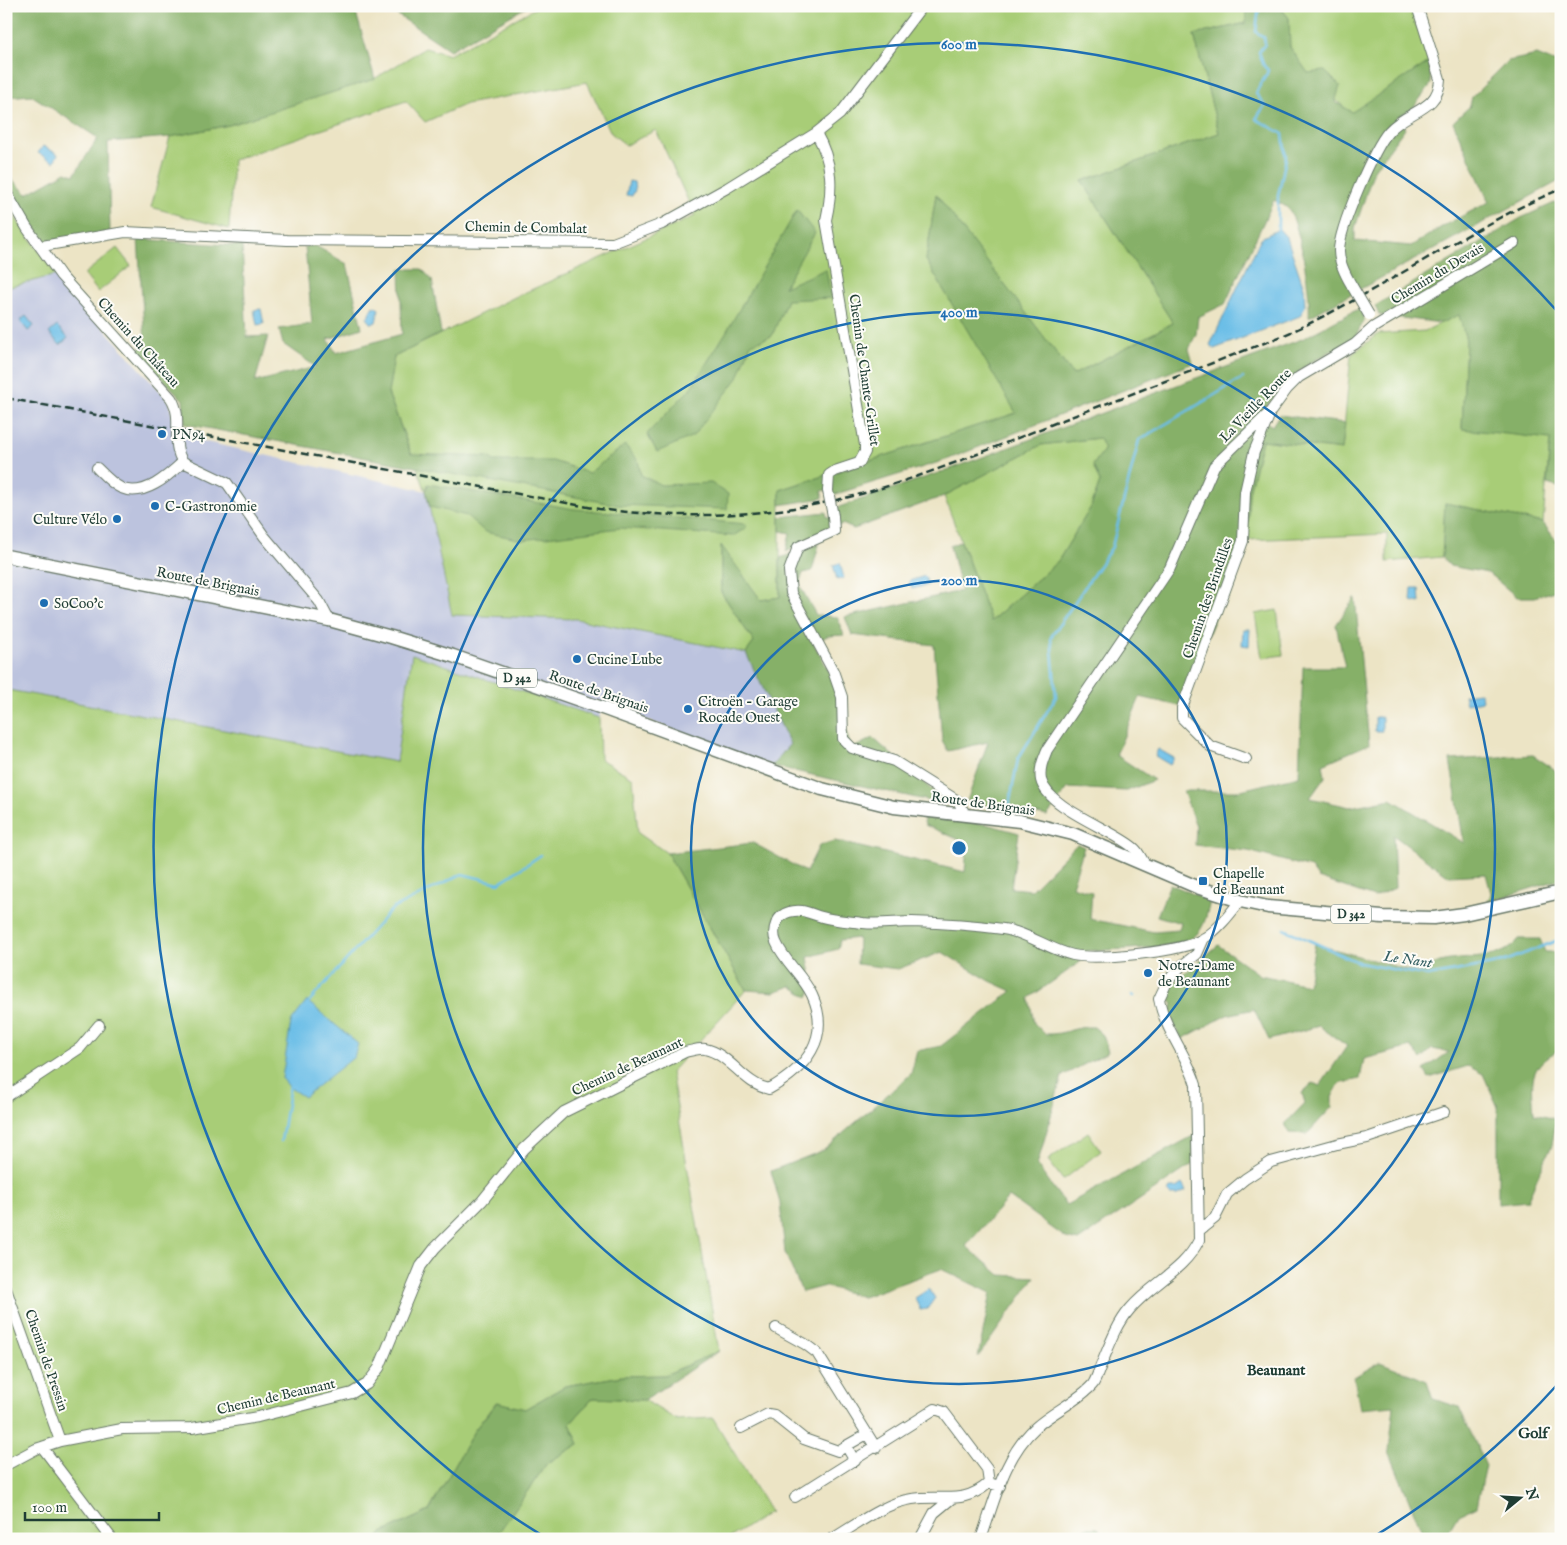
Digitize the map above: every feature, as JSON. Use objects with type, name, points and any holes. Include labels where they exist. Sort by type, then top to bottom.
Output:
[{"type":"main road","name":"Route de Brignais","points":[[6,556],[329,620],[453,656],[715,748],[822,789],[894,807],[1020,821],[1073,834],[1145,865]]},
{"type":"main road","name":"D 342","points":[[1145,865],[1197,887],[1240,901],[1268,907],[1382,917],[1434,918],[1464,914],[1561,892]]},
{"type":"street","name":"Chemin de Combalat","points":[[42,246],[125,232],[288,240],[613,243],[667,221],[727,188],[816,133],[840,114],[922,6]]},
{"type":"street","points":[[1374,327],[1342,265],[1339,251],[1343,232],[1364,175],[1379,144],[1402,119],[1432,103],[1440,92],[1440,79],[1417,6]]},
{"type":"street","name":"Chemin de Chante-Grillet","points":[[816,133],[824,148],[830,172],[832,194],[826,220],[838,279],[865,452],[858,463],[835,470],[829,475],[828,491],[834,531],[798,547],[789,571],[790,593],[833,671],[842,698],[843,739],[852,748],[894,761],[958,801],[965,814]]},
{"type":"street","name":"Chemin du Château","points":[[6,192],[61,276],[171,398],[178,413],[177,446],[183,462]]},
{"type":"street","name":"Chemin du Devais","points":[[1374,327],[1514,243]]},
{"type":"street","name":"La Vieille Route","points":[[1145,865],[1133,847],[1095,826],[1050,794],[1041,782],[1041,766],[1047,750],[1170,568],[1214,466],[1271,411],[1287,389],[1299,377],[1356,344],[1374,327]]},
{"type":"street","name":"Chemin des Brindilles","points":[[1246,759],[1210,746],[1182,718],[1182,708],[1243,541],[1245,492],[1254,452],[1271,411]]},
{"type":"street","points":[[97,468],[122,488],[133,491],[158,483],[183,462],[227,483],[264,536],[319,601],[329,620]]},
{"type":"street","name":"Chemin de Beaunant","points":[[6,1465],[42,1447],[60,1442],[122,1429],[192,1428],[258,1417],[352,1393],[367,1384],[379,1368],[421,1266],[435,1248],[482,1201],[524,1149],[564,1112],[685,1052],[704,1049],[718,1055],[758,1087],[769,1089],[785,1081],[803,1065],[818,1040],[819,1023],[813,996],[776,942],[774,931],[778,919],[787,912],[802,910],[821,917],[867,923],[933,923],[1009,930],[1072,955],[1090,957],[1166,950],[1185,946],[1204,938],[1229,915],[1240,901]]},
{"type":"street","points":[[981,1539],[1010,1459],[1020,1444],[1036,1428],[1094,1384],[1113,1336],[1124,1316],[1135,1303],[1181,1267],[1193,1252],[1199,1240],[1201,1230],[1196,1085],[1190,1065],[1167,1025],[1159,999],[1168,982],[1180,967],[1197,954],[1204,938]]},
{"type":"street","points":[[6,1097],[80,1048],[99,1026]]},
{"type":"street","points":[[1201,1230],[1215,1218],[1227,1194],[1244,1179],[1271,1162],[1367,1138],[1444,1112]]},
{"type":"street","name":"Chemin de Pressin","points":[[6,1289],[60,1442]]},
{"type":"street","points":[[776,1328],[817,1353],[876,1448]]},
{"type":"street","points":[[795,1497],[876,1448],[935,1409],[944,1412],[987,1469],[989,1483]]},
{"type":"street","points":[[740,1428],[768,1414],[774,1415],[804,1439],[838,1451],[867,1434]]},
{"type":"street","points":[[846,1446],[855,1461]]},
{"type":"street","points":[[42,1447],[112,1539]]},
{"type":"street","points":[[989,1483],[1000,1486]]},
{"type":"street","points":[[832,1539],[885,1508],[911,1499],[962,1498],[978,1492],[989,1483]]},
{"type":"street","points":[[920,1539],[934,1513],[951,1498]]},
{"type":"shaded area","points":[[56,275],[170,402],[175,435],[426,491],[452,615],[576,619],[736,644],[746,653],[790,744],[772,766],[603,704],[599,718],[412,654],[397,762],[8,690],[6,693],[6,288]]},
{"type":"green space","points":[[6,6],[354,6],[375,79],[229,125],[170,137],[108,142],[110,232],[45,243],[6,182],[6,173],[27,194],[66,172],[74,175],[98,138],[31,95],[6,97]]},
{"type":"green space","points":[[384,6],[528,6],[450,50]]},
{"type":"green space","points":[[539,6],[1246,6],[1246,23],[1194,35],[1219,133],[1082,181],[1173,323],[1073,375],[936,195],[926,260],[1017,413],[780,490],[780,597],[761,600],[721,546],[721,592],[754,642],[746,653],[576,619],[452,615],[426,491],[388,393],[394,357],[515,297],[695,216],[656,130],[626,145],[611,133],[587,82],[466,104],[425,122],[406,101],[233,160],[229,229],[151,207],[170,137],[229,125],[374,79],[425,48],[449,55]]},
{"type":"green space","points":[[1246,6],[1279,6],[1289,18],[1290,47],[1308,73],[1325,71],[1340,86],[1335,102],[1352,112],[1429,62],[1431,84],[1413,108],[1396,118],[1405,128],[1374,170],[1355,228],[1355,241],[1411,246],[1445,225],[1489,202],[1453,122],[1470,106],[1472,97],[1508,61],[1537,55],[1561,65],[1561,180],[1309,317],[1307,279],[1298,233],[1290,211],[1274,200],[1225,304],[1198,317],[1196,334],[1189,349],[1193,363],[946,460],[833,495],[831,489],[822,491],[823,498],[780,505],[780,490],[1016,413],[926,260],[936,194],[1073,375],[1173,323],[1082,181],[1219,133],[1194,35],[1246,23]]},
{"type":"green space","points":[[1279,6],[1410,6],[1429,62],[1352,113],[1336,101],[1308,73],[1293,54],[1288,36],[1289,18]]},
{"type":"green space","points":[[1561,200],[1561,488],[1547,484],[1550,439],[1462,429],[1466,340],[1459,315],[1441,323],[1379,315],[1375,306],[1521,218]]},
{"type":"green space","points":[[6,205],[56,275],[6,288]]},
{"type":"green space","points":[[797,210],[815,233],[784,287],[826,269],[831,298],[787,300],[772,336],[751,344],[738,378],[693,436],[657,452],[647,434],[690,389],[725,334]]},
{"type":"green space","points":[[138,239],[242,246],[247,337],[268,336],[255,382],[316,367],[283,344],[279,329],[312,324],[305,246],[316,246],[347,264],[362,328],[328,339],[336,353],[402,334],[400,269],[422,269],[432,280],[441,333],[394,357],[388,393],[411,454],[489,457],[494,461],[553,461],[589,473],[625,445],[638,461],[641,475],[661,485],[711,483],[728,494],[727,509],[618,505],[185,424],[183,400],[137,352],[145,342]]},
{"type":"green space","points":[[117,248],[131,266],[98,292],[84,274]]},
{"type":"green space","points":[[1360,308],[1364,320],[1355,338],[1308,364],[1289,380],[1258,416],[1272,426],[1279,415],[1345,423],[1342,450],[1262,440],[1249,492],[1247,540],[1179,706],[1140,697],[1116,755],[1154,780],[1127,791],[1068,788],[1047,816],[967,801],[988,742],[948,751],[942,740],[934,645],[852,635],[845,617],[961,591],[950,546],[961,541],[991,621],[1058,561],[1091,507],[1100,482],[1093,465],[1104,450],[1099,438],[1041,445],[944,496],[854,529],[842,524],[786,552],[790,533],[780,531],[780,517],[826,512],[827,517],[835,517],[836,508],[953,468],[1302,339]]},
{"type":"green space","points":[[1459,314],[1466,340],[1462,428],[1550,439],[1543,523],[1445,503],[1442,557],[1387,562],[1387,534],[1247,540],[1249,492],[1262,440],[1342,450],[1351,355],[1378,334],[1425,331]]},
{"type":"green space","points":[[1099,438],[1105,450],[1093,465],[1100,482],[1091,507],[1058,561],[991,621],[944,496],[1041,445]]},
{"type":"green space","points":[[428,484],[574,509],[746,524],[746,528],[733,536],[620,528],[522,540],[485,532],[467,516],[430,507],[426,491]]},
{"type":"green space","points":[[1445,503],[1543,523],[1561,547],[1561,589],[1534,597],[1517,597],[1488,573],[1450,566],[1442,557]]},
{"type":"green space","points":[[819,544],[812,571],[803,573],[799,584],[816,615],[837,617],[844,635],[827,636],[814,644],[831,675],[851,749],[873,738],[941,798],[939,803],[772,766],[790,744],[746,653],[754,642],[721,592],[721,545],[761,600],[780,597],[780,558]]},
{"type":"green space","points":[[1355,597],[1369,744],[1323,764],[1325,777],[1310,798],[1350,807],[1391,799],[1464,843],[1450,760],[1533,755],[1554,769],[1561,778],[1561,879],[1488,902],[1491,893],[1486,874],[1449,876],[1393,835],[1395,888],[1374,897],[1318,878],[1311,868],[1248,851],[1195,845],[1196,826],[1183,791],[1237,791],[1299,776],[1303,667],[1345,667],[1336,625]]},
{"type":"green space","points":[[1277,610],[1283,655],[1262,658],[1255,614]]},
{"type":"green space","points":[[412,654],[599,718],[600,759],[633,778],[638,833],[667,853],[746,990],[671,1072],[719,1351],[665,1375],[622,1376],[565,1386],[525,1409],[496,1402],[474,1431],[429,1511],[382,1533],[378,1539],[6,1539],[6,693],[8,690],[396,762]]},
{"type":"green space","points":[[923,818],[986,824],[1019,833],[1011,888],[1031,890],[1077,844],[1084,847],[1072,886],[1092,892],[1090,919],[1154,932],[1179,930],[1181,923],[1157,916],[1170,884],[1210,901],[1202,927],[1192,938],[1170,945],[1155,947],[1085,951],[1079,963],[1029,998],[1034,1023],[1045,1034],[1094,1027],[1103,1035],[1108,1052],[1062,1076],[1037,1166],[1066,1205],[1193,1136],[1193,1164],[1078,1241],[1066,1238],[1009,1197],[966,1246],[1000,1275],[1035,1277],[978,1357],[991,1293],[941,1269],[863,1297],[825,1286],[802,1292],[785,1253],[780,1203],[771,1171],[824,1150],[911,1074],[917,1051],[941,1046],[1012,991],[990,981],[942,952],[898,969],[857,964],[858,938],[840,940],[838,949],[808,957],[813,987],[808,997],[791,986],[774,992],[746,990],[667,853],[753,843],[806,872],[819,846],[835,841],[965,872],[967,843],[925,825]]},
{"type":"green space","points":[[1519,939],[1540,939],[1545,952],[1561,952],[1561,1049],[1550,1055],[1537,1068],[1533,1083],[1534,1114],[1556,1119],[1552,1145],[1527,1201],[1498,1204],[1498,1107],[1483,1074],[1468,1066],[1429,1078],[1424,1070],[1449,1052],[1432,1049],[1421,1059],[1411,1047],[1364,1059],[1360,1079],[1339,1084],[1332,1097],[1332,1107],[1307,1134],[1290,1133],[1285,1124],[1305,1103],[1302,1093],[1313,1083],[1320,1086],[1347,1046],[1319,1026],[1269,1040],[1254,1009],[1227,1015],[1182,1039],[1169,1015],[1173,1004],[1166,997],[1172,985],[1218,945],[1260,975],[1308,985],[1315,944],[1419,973],[1440,962],[1482,957],[1503,952],[1512,947]]},
{"type":"green space","points":[[1088,1132],[1101,1151],[1063,1180],[1048,1160]]},
{"type":"green space","points":[[719,1351],[644,1400],[593,1398],[570,1424],[579,1444],[547,1463],[494,1539],[378,1539],[382,1533],[429,1511],[474,1431],[497,1402],[525,1409],[565,1386],[622,1376],[665,1375]]},
{"type":"green space","points":[[1380,1362],[1427,1381],[1433,1399],[1459,1407],[1486,1466],[1477,1506],[1458,1515],[1444,1539],[1425,1539],[1389,1451],[1394,1406],[1360,1409],[1354,1377]]},
{"type":"green space","points":[[593,1398],[644,1400],[677,1420],[713,1418],[770,1512],[728,1539],[494,1539],[547,1463],[579,1444],[570,1424]]},
{"type":"green space","points":[[1086,1528],[1098,1528],[1107,1539],[1076,1539]]},
{"type":"water","points":[[43,146],[58,154],[54,162],[38,153]]},
{"type":"water","points":[[629,181],[634,182],[635,190],[632,196],[626,195]]},
{"type":"water","points":[[1279,229],[1287,238],[1304,288],[1305,306],[1300,316],[1214,349],[1210,345],[1261,238]]},
{"type":"water","points":[[374,306],[379,309],[376,322],[372,324],[367,318]]},
{"type":"water","points":[[261,309],[264,324],[257,325],[254,310]]},
{"type":"water","points":[[26,316],[34,326],[28,331],[20,321]]},
{"type":"water","points":[[57,326],[68,338],[60,345],[49,333]]},
{"type":"water","points":[[840,563],[844,578],[837,580],[833,565]]},
{"type":"water","points":[[925,576],[928,585],[912,589],[909,581]]},
{"type":"water","points":[[1412,588],[1419,588],[1420,603],[1411,601]]},
{"type":"water","points":[[1243,629],[1250,629],[1249,646],[1242,645]]},
{"type":"water","points":[[1481,694],[1482,701],[1466,704],[1464,695]]},
{"type":"water","points":[[1375,717],[1382,717],[1382,731],[1375,731]]},
{"type":"water","points":[[1158,749],[1174,758],[1170,765],[1155,756]]},
{"type":"water","points":[[307,1001],[358,1044],[354,1057],[304,1097],[290,1088],[282,1078],[291,1022]]},
{"type":"water","points":[[1182,1184],[1186,1191],[1178,1195],[1170,1195],[1168,1193],[1170,1188],[1176,1188]]},
{"type":"water","points":[[929,1289],[935,1298],[927,1309],[920,1310],[915,1298]]},
{"type":"waterway","points":[[1259,6],[1256,32],[1264,37],[1265,44],[1259,52],[1264,66],[1268,70],[1256,94],[1265,105],[1256,119],[1283,134],[1286,158],[1278,196],[1278,232]]},
{"type":"waterway","points":[[1008,810],[1018,759],[1056,697],[1051,637],[1112,547],[1139,440],[1243,378]]},
{"type":"waterway","points":[[307,1004],[392,909],[462,874],[499,883],[541,855]]},
{"type":"waterway","name":"Le Nant","points":[[1284,929],[1360,963],[1428,976],[1503,962],[1561,939]]},
{"type":"waterway","points":[[281,1141],[290,1085]]},
{"type":"railway","points":[[6,398],[599,509],[665,515],[698,515],[764,512],[797,508],[861,494],[937,469],[1282,336],[1352,301],[1490,223],[1561,189]]},
{"type":"place","name":"PN94","points":[[162,434]]},
{"type":"place","name":"C-Gastronomie","points":[[155,506]]},
{"type":"place","name":"Culture Vélo","points":[[117,519]]},
{"type":"place","name":"SoCoo'c","points":[[44,603]]},
{"type":"place","name":"Cucine Lube","points":[[577,659]]},
{"type":"place","name":"Citroën - Garage Rocade Ouest","points":[[688,709]]},
{"type":"place","name":"Chapelle de Beaunant","points":[[1203,881]]},
{"type":"place","name":"Notre-Dame de Beaunant","points":[[1148,973]]},
{"type":"district","name":"Beaunant","points":[[1276,1370]]},
{"type":"district","name":"Golf","points":[[1533,1433]]}]
